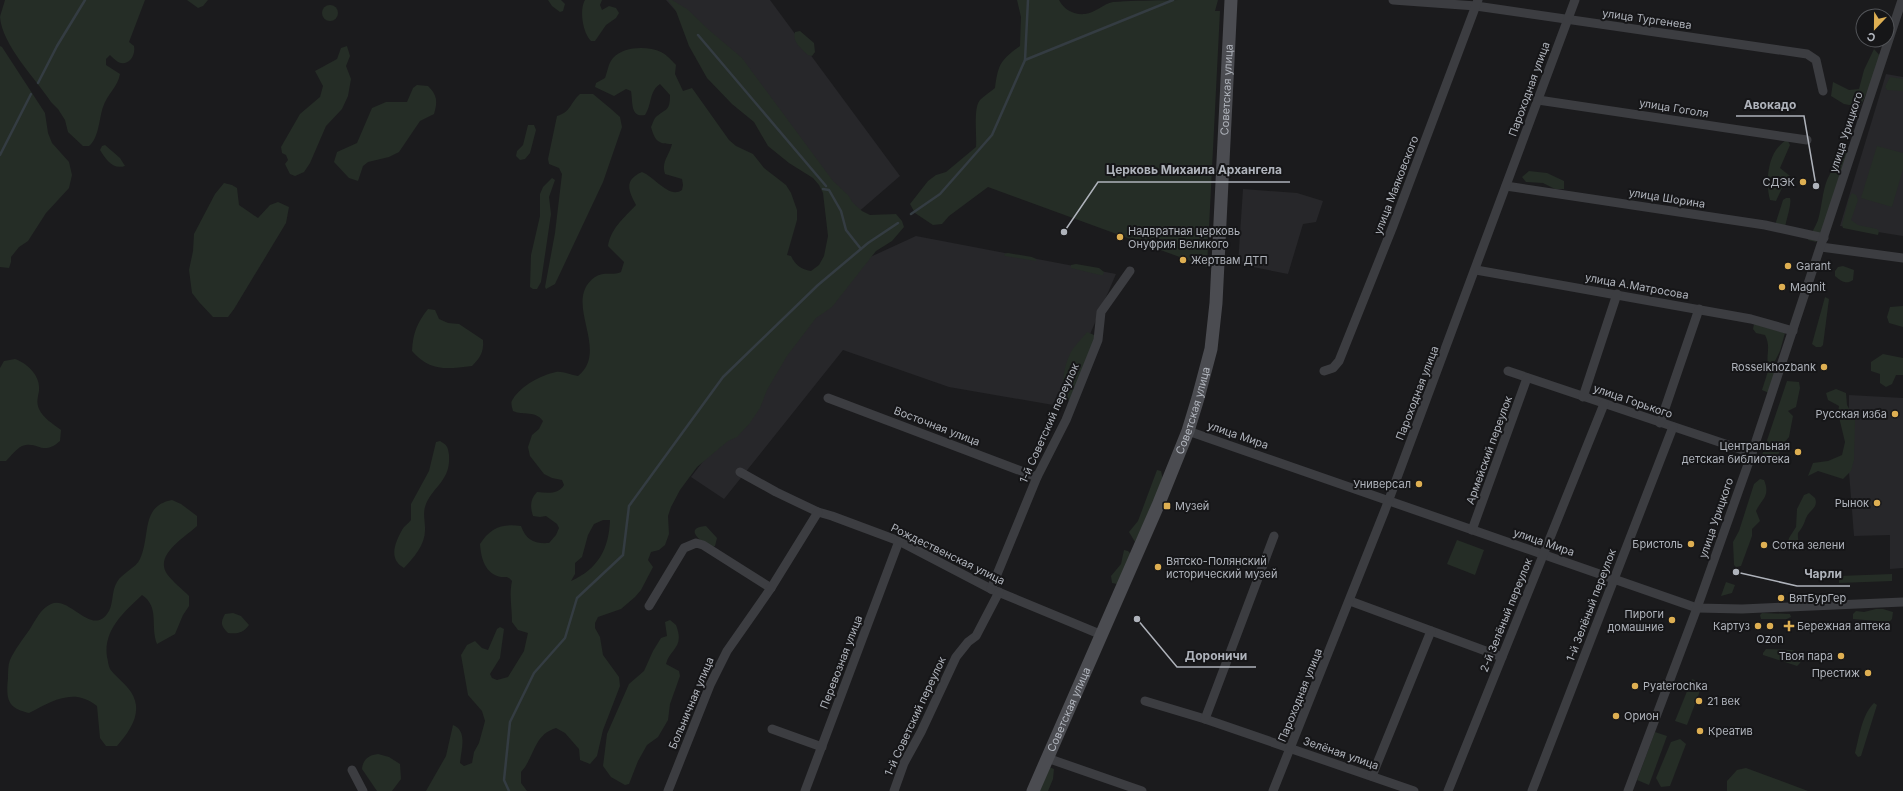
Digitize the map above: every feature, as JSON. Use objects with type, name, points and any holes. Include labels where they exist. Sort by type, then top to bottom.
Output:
[{"type":"street","name":"Советская улица","points":[[1033,791],[1160,503],[1188,430],[1210,348],[1216,303],[1231,0]]},
{"type":"street","name":"улица Тургенева","points":[[1393,0],[1477,3],[1568,19],[1807,54],[1816,60],[1823,92]]},
{"type":"street","name":"Пароходная улица","points":[[1273,791],[1292,748],[1389,501],[1575,0]]},
{"type":"street","name":"улица Урицкого","points":[[1628,791],[1697,608],[1752,453],[1902,0]]},
{"type":"street","name":"улица Маяковского","points":[[1324,371],[1333,368],[1339,361],[1393,226],[1477,3]]},
{"type":"street","name":"улица Гоголя","points":[[1538,100],[1807,140]]},
{"type":"street","name":"улица Шорина","points":[[1506,186],[1765,225],[1822,243],[1903,258]]},
{"type":"street","name":"улица А.Матросова","points":[[1476,270],[1699,309],[1751,319],[1792,330]]},
{"type":"street","name":"1-й Советский переулок","points":[[894,791],[904,763],[921,732],[956,657],[968,642],[976,636],[995,590],[1037,477],[1066,420],[1098,340],[1100,312],[1130,271]]},
{"type":"street","points":[[1583,397],[1617,294]]},
{"type":"street","points":[[1660,423],[1699,309]]},
{"type":"street","name":"улица Горького","points":[[1508,371],[1752,453]]},
{"type":"street","name":"Армейский переулок","points":[[1472,530],[1527,378]]},
{"type":"street","name":"Восточная улица","points":[[828,398],[1037,477]]},
{"type":"street","name":"2-й Зелёный переулок","points":[[1448,791],[1604,404]]},
{"type":"street","name":"1-й Зелёный переулок","points":[[1532,791],[1673,427]]},
{"type":"street","name":"улица Мира","points":[[1188,430],[1697,608],[1742,609],[1903,602]]},
{"type":"street","name":"Рождественская улица","points":[[740,472],[776,492],[818,512],[899,541],[995,590],[1102,635]]},
{"type":"street","name":"Больничная улица","points":[[668,791],[710,685],[727,650],[771,588],[818,512]]},
{"type":"street","points":[[1205,719],[1274,536]]},
{"type":"street","name":"Перевозная улица","points":[[805,791],[899,541]]},
{"type":"street","points":[[649,606],[684,548],[696,543],[703,545],[771,588]]},
{"type":"street","points":[[1350,601],[1502,657]]},
{"type":"street","points":[[1372,776],[1431,631]]},
{"type":"street","name":"Зелёная улица","points":[[1145,701],[1292,748],[1414,791]]},
{"type":"street","points":[[772,729],[822,747]]},
{"type":"street","points":[[1047,758],[1142,791]]},
{"type":"street","points":[[352,770],[363,791]]},
{"type":"shaded area","points":[[5,0],[145,0],[129,42],[134,46],[133,56],[128,62],[125,63],[118,62],[110,55],[106,59],[106,65],[120,74],[117,83],[105,102],[97,133],[89,146],[83,146],[68,132],[65,120],[58,109],[51,102],[13,50],[2,28],[0,17]]},
{"type":"shaded area","points":[[187,0],[208,0],[203,6],[198,8]]},
{"type":"shaded area","points":[[548,0],[561,0],[565,4],[563,11],[560,12],[552,6]]},
{"type":"shaded area","points":[[585,0],[602,0],[600,5],[602,10],[609,6],[616,8],[619,13],[616,18],[606,25],[595,41],[591,41],[584,27],[582,10]]},
{"type":"shaded area","points":[[666,0],[770,0],[900,176],[856,214]]},
{"type":"shaded area","points":[[668,0],[672,0],[687,9],[742,58],[833,181],[848,195],[853,203],[862,211],[870,215],[896,214],[902,221],[904,227],[892,241],[876,251],[832,307],[816,318],[787,356],[767,390],[760,408],[750,423],[737,437],[728,441],[697,467],[680,490],[668,516],[669,534],[665,545],[659,550],[651,552],[648,560],[653,567],[641,590],[621,609],[598,617],[595,623],[595,628],[600,637],[603,655],[619,677],[620,686],[603,730],[597,756],[590,764],[580,760],[579,749],[565,733],[556,728],[548,731],[539,741],[526,766],[521,772],[521,783],[527,791],[426,791],[446,756],[453,725],[461,732],[462,747],[460,763],[464,766],[472,763],[474,752],[479,743],[485,721],[482,711],[468,695],[461,655],[467,645],[475,641],[482,648],[488,650],[497,629],[500,627],[504,629],[500,658],[490,674],[492,678],[497,680],[508,677],[524,651],[528,633],[518,630],[512,622],[512,581],[506,577],[501,577],[491,573],[485,565],[481,555],[480,544],[492,530],[502,526],[521,526],[528,538],[539,543],[549,543],[556,535],[559,528],[557,524],[546,516],[533,516],[531,509],[532,500],[537,492],[555,492],[564,485],[562,480],[552,478],[544,474],[530,456],[528,447],[532,435],[539,429],[543,421],[533,414],[513,411],[512,400],[521,390],[538,378],[556,372],[578,376],[587,365],[590,353],[589,340],[583,312],[583,299],[586,287],[595,277],[602,274],[615,274],[621,272],[624,262],[608,246],[615,229],[636,205],[631,195],[629,186],[632,178],[642,172],[667,190],[677,192],[682,190],[682,179],[665,174],[664,170],[665,162],[672,144],[658,141],[654,136],[651,127],[655,118],[668,108],[670,95],[660,84],[656,87],[652,94],[649,107],[645,115],[637,114],[633,108],[631,91],[626,89],[614,96],[595,87],[596,83],[605,78],[611,60],[623,51],[636,48],[656,50],[669,58],[676,65],[675,74],[683,91],[692,88],[729,140],[736,146],[753,154],[764,168],[786,185],[791,193],[797,210],[797,220],[787,255],[791,256],[799,266],[811,271],[819,265],[824,256],[828,236],[823,193],[819,185],[813,178],[789,163],[768,146],[754,122],[732,104],[707,78],[689,46],[676,11]],"holes":[[[603,520],[610,520],[607,540],[600,557],[588,570],[571,581],[575,574],[575,563],[582,557],[588,535],[594,524]]]},
{"type":"shaded area","points":[[1017,0],[1059,0],[1064,7],[1073,13],[1085,14],[1113,2],[1151,0],[1218,0],[1215,11],[1220,11],[1207,267],[988,187],[949,216],[942,224],[933,225],[915,213],[910,204],[928,181],[936,175],[946,172],[976,147],[976,115],[978,104],[982,98],[995,88],[997,74],[1004,59],[1020,46],[1021,17]]},
{"type":"shaded area","points":[[330,5],[336,7],[338,13],[336,19],[330,21],[324,19],[322,13],[324,7]]},
{"type":"shaded area","points":[[800,31],[814,43],[815,52],[812,56],[808,55],[796,42],[794,36],[795,32]]},
{"type":"shaded area","points":[[0,46],[45,113],[48,133],[52,143],[69,162],[72,175],[69,188],[46,213],[28,241],[19,247],[11,257],[9,268],[0,267]]},
{"type":"shaded area","points":[[347,46],[350,56],[346,66],[351,79],[348,96],[342,109],[326,126],[310,163],[304,172],[295,176],[290,174],[285,164],[288,160],[286,155],[282,153],[281,147],[300,114],[320,97],[323,86],[315,71],[337,59],[341,48]]},
{"type":"shaded area","points":[[1874,49],[1881,57],[1879,67],[1860,107],[1844,104],[1831,96],[1833,82],[1849,90],[1859,89],[1864,70]]},
{"type":"shaded area","points":[[1886,74],[1903,77],[1903,236],[1840,226]]},
{"type":"shaded area","points":[[1890,77],[1903,79],[1903,91],[1887,90],[1885,87]]},
{"type":"shaded area","points":[[417,85],[428,86],[435,95],[436,105],[434,114],[420,121],[399,152],[389,157],[368,162],[363,166],[358,181],[349,178],[334,162],[337,152],[357,143],[372,108],[386,102],[407,102],[413,88]]},
{"type":"shaded area","points":[[580,94],[593,94],[620,117],[622,127],[603,182],[555,284],[546,289],[545,287],[555,233],[562,174],[559,168],[549,164],[548,159],[557,116],[568,110]]},
{"type":"shaded area","points":[[528,125],[534,125],[536,130],[530,153],[525,159],[520,160],[516,156],[517,151],[523,145]]},
{"type":"shaded area","points":[[1787,139],[1790,145],[1780,168],[1790,176],[1776,201],[1770,200],[1768,188],[1769,168],[1776,150]]},
{"type":"shaded area","points":[[1843,144],[1846,146],[1847,154],[1822,235],[1816,242],[1808,240],[1818,220],[1824,190],[1831,172],[1834,156]]},
{"type":"shaded area","points":[[105,145],[120,158],[125,166],[120,167],[113,165],[107,160],[100,150],[102,146]]},
{"type":"shaded area","points":[[1877,146],[1903,153],[1903,169],[1892,207],[1861,198]]},
{"type":"shaded area","points":[[1529,171],[1547,173],[1564,181],[1564,189],[1555,189],[1543,183],[1526,182],[1522,177]]},
{"type":"shaded area","points":[[552,178],[555,180],[549,197],[551,214],[541,282],[537,289],[533,289],[530,287],[531,255],[540,216],[540,194],[543,187]]},
{"type":"shaded area","points":[[224,183],[237,188],[239,205],[258,218],[270,205],[278,202],[289,207],[286,223],[234,309],[228,317],[213,317],[192,293],[189,270],[193,251],[194,234],[215,194]]},
{"type":"shaded area","points":[[1243,189],[1297,193],[1323,201],[1316,222],[1303,224],[1288,274],[1238,264]]},
{"type":"shaded area","points":[[1852,193],[1856,195],[1858,200],[1851,220],[1858,225],[1877,229],[1879,231],[1878,235],[1843,228],[1842,225],[1849,198]]},
{"type":"shaded area","points":[[1790,198],[1790,208],[1785,228],[1775,225],[1783,200]]},
{"type":"shaded area","points":[[916,236],[1116,274],[1059,406],[949,387],[843,350],[724,499],[691,477],[855,264]]},
{"type":"shaded area","points":[[1008,253],[1032,257],[1036,259],[1036,261],[1005,256],[1004,254]]},
{"type":"shaded area","points":[[1076,264],[1099,268],[1104,272],[1103,275],[1071,268],[1071,265]]},
{"type":"shaded area","points":[[1843,266],[1854,270],[1853,280],[1848,282],[1841,281],[1835,276],[1835,271],[1838,267]]},
{"type":"shaded area","points":[[1825,297],[1829,299],[1823,345],[1821,347],[1816,347],[1812,344]]},
{"type":"shaded area","points":[[1903,306],[1903,327],[1889,323],[1887,317],[1890,307]]},
{"type":"shaded area","points":[[428,309],[435,310],[439,319],[448,323],[459,324],[483,340],[481,354],[472,366],[439,368],[426,363],[412,351],[416,328]]},
{"type":"shaded area","points":[[1754,324],[1785,333],[1780,351],[1774,363],[1768,365],[1767,339],[1765,335],[1756,333],[1753,329]]},
{"type":"shaded area","points":[[1087,332],[1094,335],[1094,341],[1070,401],[1066,400],[1063,382],[1066,363],[1073,349]]},
{"type":"shaded area","points":[[1883,354],[1903,358],[1903,375],[1896,375],[1892,384],[1886,387],[1880,383],[1880,374],[1871,371],[1871,362]]},
{"type":"shaded area","points":[[15,359],[28,367],[38,380],[39,391],[37,402],[39,409],[46,418],[61,430],[60,441],[49,448],[32,445],[22,446],[6,461],[0,461],[0,368],[4,361]]},
{"type":"shaded area","points":[[1768,371],[1775,373],[1769,393],[1762,390]]},
{"type":"shaded area","points":[[1787,381],[1799,382],[1800,388],[1796,407],[1788,411],[1793,416],[1789,437],[1784,443],[1774,463],[1769,465],[1760,461]]},
{"type":"shaded area","points":[[1836,389],[1846,393],[1847,405],[1855,420],[1854,460],[1851,471],[1843,479],[1818,471],[1808,476],[1813,463],[1828,461],[1842,455],[1845,442],[1838,413],[1839,406],[1828,400],[1826,393]]},
{"type":"shaded area","name":"Рынок","points":[[1849,395],[1903,398],[1903,568],[1890,569],[1890,535],[1854,536],[1849,472]]},
{"type":"shaded area","points":[[440,441],[447,446],[448,450],[449,464],[447,472],[425,507],[424,539],[415,555],[404,568],[399,564],[394,555],[395,545],[403,529],[411,520],[411,504],[429,471],[436,442]]},
{"type":"shaded area","points":[[1157,470],[1161,471],[1163,480],[1135,542],[1129,532],[1138,521]]},
{"type":"shaded area","points":[[1760,479],[1764,480],[1766,494],[1756,511],[1760,521],[1752,529],[1752,536],[1741,566],[1736,567],[1734,565],[1733,542],[1739,531],[1754,484]]},
{"type":"shaded area","points":[[1809,493],[1815,498],[1816,504],[1807,515],[1803,526],[1798,533],[1798,545],[1793,550],[1787,546],[1789,538],[1796,527],[1797,509],[1804,495]]},
{"type":"shaded area","points":[[172,500],[181,504],[197,516],[197,526],[179,541],[168,553],[164,567],[167,574],[189,596],[189,606],[183,615],[175,634],[157,644],[153,611],[148,600],[142,595],[116,622],[108,638],[107,657],[109,667],[131,692],[135,699],[136,707],[136,714],[131,728],[117,746],[106,746],[100,738],[97,706],[88,700],[80,697],[63,698],[46,704],[29,713],[12,705],[7,692],[9,662],[44,608],[51,604],[58,603],[65,605],[87,618],[101,620],[109,611],[117,582],[140,559],[151,515],[162,503]]},
{"type":"shaded area","points":[[706,526],[717,538],[715,546],[711,548],[696,536],[695,532],[695,529]]},
{"type":"shaded area","points":[[1457,540],[1484,550],[1475,575],[1447,564]]},
{"type":"shaded area","points":[[1124,550],[1131,554],[1117,584],[1112,583],[1111,576],[1121,564]]},
{"type":"shaded area","points":[[1892,574],[1892,581],[1839,583],[1839,576]]},
{"type":"shaded area","points":[[1726,582],[1735,585],[1732,593],[1721,596]]},
{"type":"shaded area","points":[[1883,609],[1893,612],[1892,619],[1889,622],[1853,619],[1853,614],[1856,611],[1864,612]]},
{"type":"shaded area","points":[[233,613],[241,616],[249,625],[245,630],[235,633],[228,633],[224,628],[222,620],[225,614]]},
{"type":"shaded area","points":[[1762,613],[1790,614],[1791,617],[1787,619],[1761,619],[1760,615]]},
{"type":"shaded area","points":[[670,620],[676,625],[679,639],[666,664],[679,671],[680,676],[670,704],[668,720],[658,737],[647,745],[638,761],[629,784],[625,785],[611,777],[603,766],[607,734],[629,684],[644,671],[661,638],[667,636],[665,622]]},
{"type":"shaded area","points":[[1766,649],[1792,650],[1800,653],[1801,661],[1797,666],[1763,655]]},
{"type":"shaded area","points":[[1692,679],[1703,683],[1687,725],[1675,721]]},
{"type":"shaded area","points":[[1874,703],[1877,705],[1861,756],[1858,757],[1855,753],[1862,726],[1867,713]]},
{"type":"shaded area","points":[[1655,732],[1667,736],[1649,785],[1637,780]]},
{"type":"shaded area","points":[[1680,739],[1686,744],[1670,786],[1661,787],[1656,778],[1671,742]]},
{"type":"shaded area","points":[[378,754],[389,757],[400,764],[401,779],[392,791],[377,791],[362,769],[367,758]]},
{"type":"shaded area","points":[[1049,767],[1054,769],[1053,779],[1048,791],[1039,791]]},
{"type":"shaded area","points":[[1746,768],[1808,791],[1727,791],[1727,781],[1737,770]]},
{"type":"waterway","points":[[38,83],[57,46],[85,0]]},
{"type":"waterway","points":[[911,214],[940,194],[992,135],[1025,60],[1028,0]]},
{"type":"waterway","points":[[1025,60],[1173,0]]},
{"type":"waterway","points":[[698,35],[826,186]]},
{"type":"waterway","points":[[0,155],[31,94]]},
{"type":"waterway","points":[[823,189],[829,190],[841,211],[846,230],[861,249]]},
{"type":"waterway","points":[[509,791],[504,780],[510,722],[534,673],[565,638],[577,598],[623,555],[629,506],[723,377],[818,285],[868,243],[898,223]]},
{"type":"place","name":"СДЭК","points":[[1803,182]]},
{"type":"place","name":"Авокадо","points":[[1816,186]]},
{"type":"place","name":"Церковь Михаила Архангела","points":[[1064,232]]},
{"type":"place","name":"Надвратная церковь Онуфрия Великого","points":[[1120,237]]},
{"type":"place","name":"Жертвам ДТП","points":[[1183,260]]},
{"type":"place","name":"Garant","points":[[1788,266]]},
{"type":"place","name":"Magnit","points":[[1782,287]]},
{"type":"place","name":"Rosselkhozbank","points":[[1824,367]]},
{"type":"place","name":"Русская изба","points":[[1895,414]]},
{"type":"place","name":"Центральная детская библиотека","points":[[1798,452]]},
{"type":"place","name":"Универсал","points":[[1419,484]]},
{"type":"place","name":"Рынок","points":[[1877,503]]},
{"type":"place","name":"Музей","points":[[1167,506]]},
{"type":"place","name":"Бристоль","points":[[1691,544]]},
{"type":"place","name":"Сотка зелени","points":[[1764,545]]},
{"type":"place","name":"Вятско-Полянский исторический музей","points":[[1158,567]]},
{"type":"place","name":"Чарли","points":[[1736,572]]},
{"type":"place","name":"ВятБурГер","points":[[1781,598]]},
{"type":"place","name":"Дороничи","points":[[1137,619]]},
{"type":"place","name":"Пироги домашние","points":[[1672,620]]},
{"type":"place","name":"Картуз","points":[[1758,626]]},
{"type":"place","name":"Ozon","points":[[1770,626]]},
{"type":"place","name":"Бережная аптека","points":[[1789,626]]},
{"type":"place","name":"Твоя пара","points":[[1841,656]]},
{"type":"place","name":"Престиж","points":[[1868,673]]},
{"type":"place","name":"Pyaterochka","points":[[1635,686]]},
{"type":"place","name":"21 век","points":[[1699,701]]},
{"type":"place","name":"Орион","points":[[1616,716]]},
{"type":"place","name":"Креатив","points":[[1700,731]]}]
